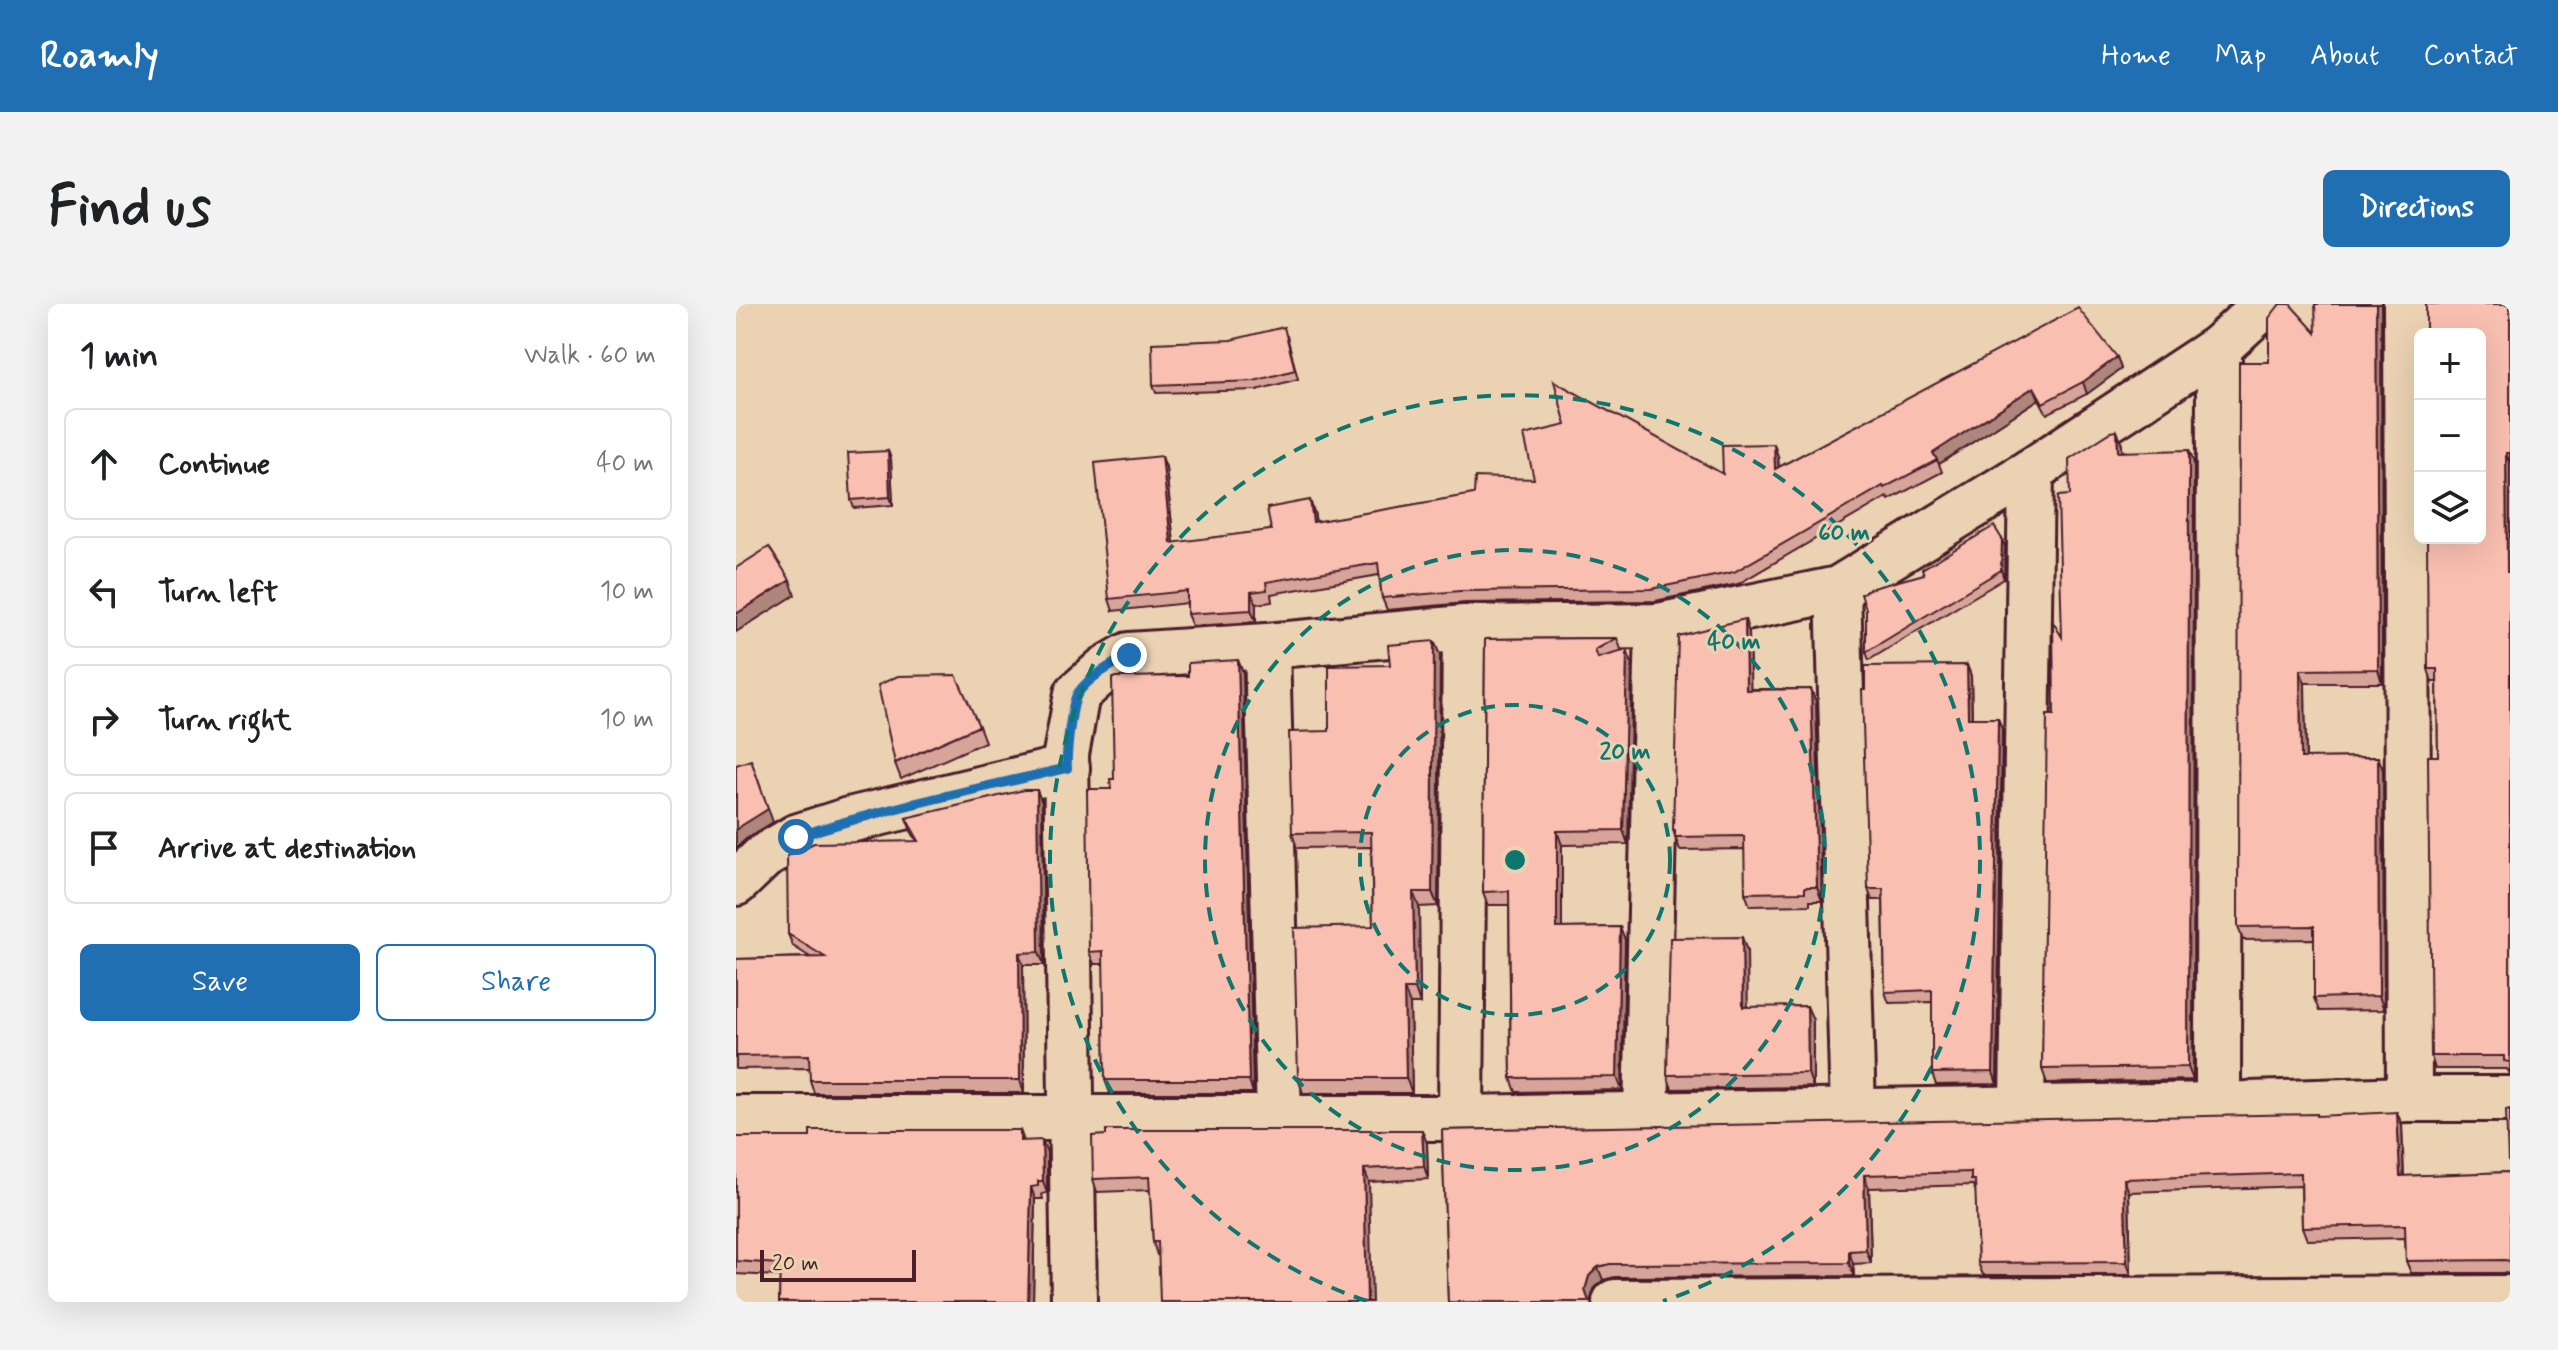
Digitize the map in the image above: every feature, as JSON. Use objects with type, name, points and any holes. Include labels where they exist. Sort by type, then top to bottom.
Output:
[{"type":"street","points":[[1074,1302],[1066,754],[1077,694],[1105,669],[1129,655],[1465,628],[1658,626],[1838,589],[2031,471],[2219,347],[2266,304]]},
{"type":"street","points":[[2406,304],[2409,1099]]},
{"type":"street","points":[[2218,1105],[2219,347]]},
{"type":"street","points":[[2022,1106],[2031,471]]},
{"type":"street","points":[[1838,589],[1853,1112]]},
{"type":"street","points":[[1646,1114],[1658,626]]},
{"type":"street","points":[[1461,1118],[1465,628]]},
{"type":"street","points":[[1267,646],[1279,1120]]},
{"type":"street","points":[[736,883],[763,857],[796,837],[891,809],[1067,768]]},
{"type":"street","points":[[736,1118],[1279,1120],[2510,1099]]},
{"type":"street","points":[[1615,1302],[2510,1298]]},
{"type":"building","points":[[2280,304],[2290,304],[2316,333],[2315,304],[2376,304],[2378,669],[2300,670],[2301,758],[2378,757],[2379,996],[2314,998],[2314,926],[2238,927],[2239,362],[2269,362],[2269,318]]},
{"type":"building","points":[[2426,304],[2510,304],[2510,453],[2506,453],[2507,572],[2510,572],[2510,1062],[2504,1061],[2504,1056],[2431,1056],[2428,756],[2438,756],[2437,669],[2428,669],[2427,544],[2486,544],[2486,328],[2426,328]]},
{"type":"building","points":[[2078,308],[2117,357],[2083,382],[2043,403],[2034,387],[1933,453],[1937,460],[1883,486],[1734,572],[1651,589],[1460,591],[1382,598],[1378,563],[1266,582],[1267,590],[1251,592],[1251,610],[1187,614],[1187,591],[1109,599],[1095,463],[1162,456],[1171,543],[1271,530],[1267,508],[1310,500],[1313,522],[1474,494],[1475,477],[1534,479],[1524,435],[1566,425],[1554,381],[1723,474],[1722,445],[1774,444],[1775,469]]},
{"type":"building","points":[[1284,327],[1295,370],[1254,381],[1153,385],[1152,343],[1231,340]]},
{"type":"building","points":[[2117,431],[2118,452],[2189,450],[2188,1067],[2042,1069],[2047,715],[2054,715],[2053,622],[2062,637],[2058,496],[2070,495],[2069,459]]},
{"type":"building","points":[[888,451],[890,497],[851,500],[848,453]]},
{"type":"building","points":[[1994,526],[2002,539],[2001,570],[1866,652],[1866,609],[1861,594],[1924,574],[1922,569]]},
{"type":"building","points":[[769,547],[790,580],[736,614],[736,568]]},
{"type":"building","points":[[1745,619],[1746,690],[1811,689],[1817,887],[1805,887],[1805,892],[1745,893],[1744,836],[1675,837],[1673,830],[1678,636]]},
{"type":"building","points":[[1617,638],[1595,650],[1598,658],[1627,650],[1623,830],[1557,831],[1557,928],[1620,927],[1617,1077],[1511,1078],[1509,891],[1483,892],[1485,639]]},
{"type":"building","points":[[1434,641],[1432,892],[1413,892],[1415,989],[1404,989],[1406,1078],[1298,1078],[1294,928],[1373,926],[1371,832],[1292,833],[1289,732],[1329,731],[1329,666],[1390,665],[1388,645]]},
{"type":"building","points":[[1238,660],[1249,1080],[1105,1080],[1103,951],[1089,952],[1087,789],[1111,789],[1110,779],[1114,779],[1112,679],[1188,676],[1188,663]]},
{"type":"building","points":[[1967,665],[1968,718],[1998,718],[1993,1072],[1932,1073],[1932,990],[1885,992],[1883,889],[1868,889],[1862,690],[1865,690],[1865,666]]},
{"type":"building","points":[[956,675],[979,726],[895,763],[878,685],[898,676]]},
{"type":"building","points":[[751,760],[768,809],[736,830],[736,765]]},
{"type":"building","points":[[1024,790],[1037,790],[1039,952],[1019,953],[1020,1080],[810,1080],[809,1055],[736,1056],[736,959],[825,957],[788,934],[787,856],[814,843],[919,841],[906,818]]},
{"type":"building","points":[[1742,937],[1743,1007],[1807,1006],[1808,1073],[1667,1075],[1670,938]]},
{"type":"building","points":[[2510,1109],[2510,1161],[2508,1161],[2506,1110]]},
{"type":"building","points":[[2397,1112],[2400,1176],[2510,1172],[2510,1261],[2406,1261],[2405,1225],[2302,1227],[2301,1173],[2124,1179],[2127,1262],[1978,1263],[1975,1180],[1971,1180],[1971,1172],[1864,1175],[1866,1250],[1849,1251],[1849,1263],[1610,1264],[1598,1267],[1589,1276],[1585,1290],[1589,1302],[1448,1302],[1442,1130],[2317,1116]]},
{"type":"building","points":[[810,1130],[1020,1130],[1020,1141],[1042,1140],[1043,1181],[1031,1187],[1028,1302],[779,1302],[780,1264],[736,1261],[736,1137],[810,1137]]},
{"type":"building","points":[[1106,1130],[1422,1130],[1424,1166],[1364,1169],[1367,1302],[1160,1302],[1158,1242],[1153,1242],[1149,1177],[1093,1179],[1092,1136],[1106,1135]]},
{"type":"route","points":[[796,837],[849,820],[1067,768],[1066,754],[1077,694],[1105,669],[1129,655]]}]
